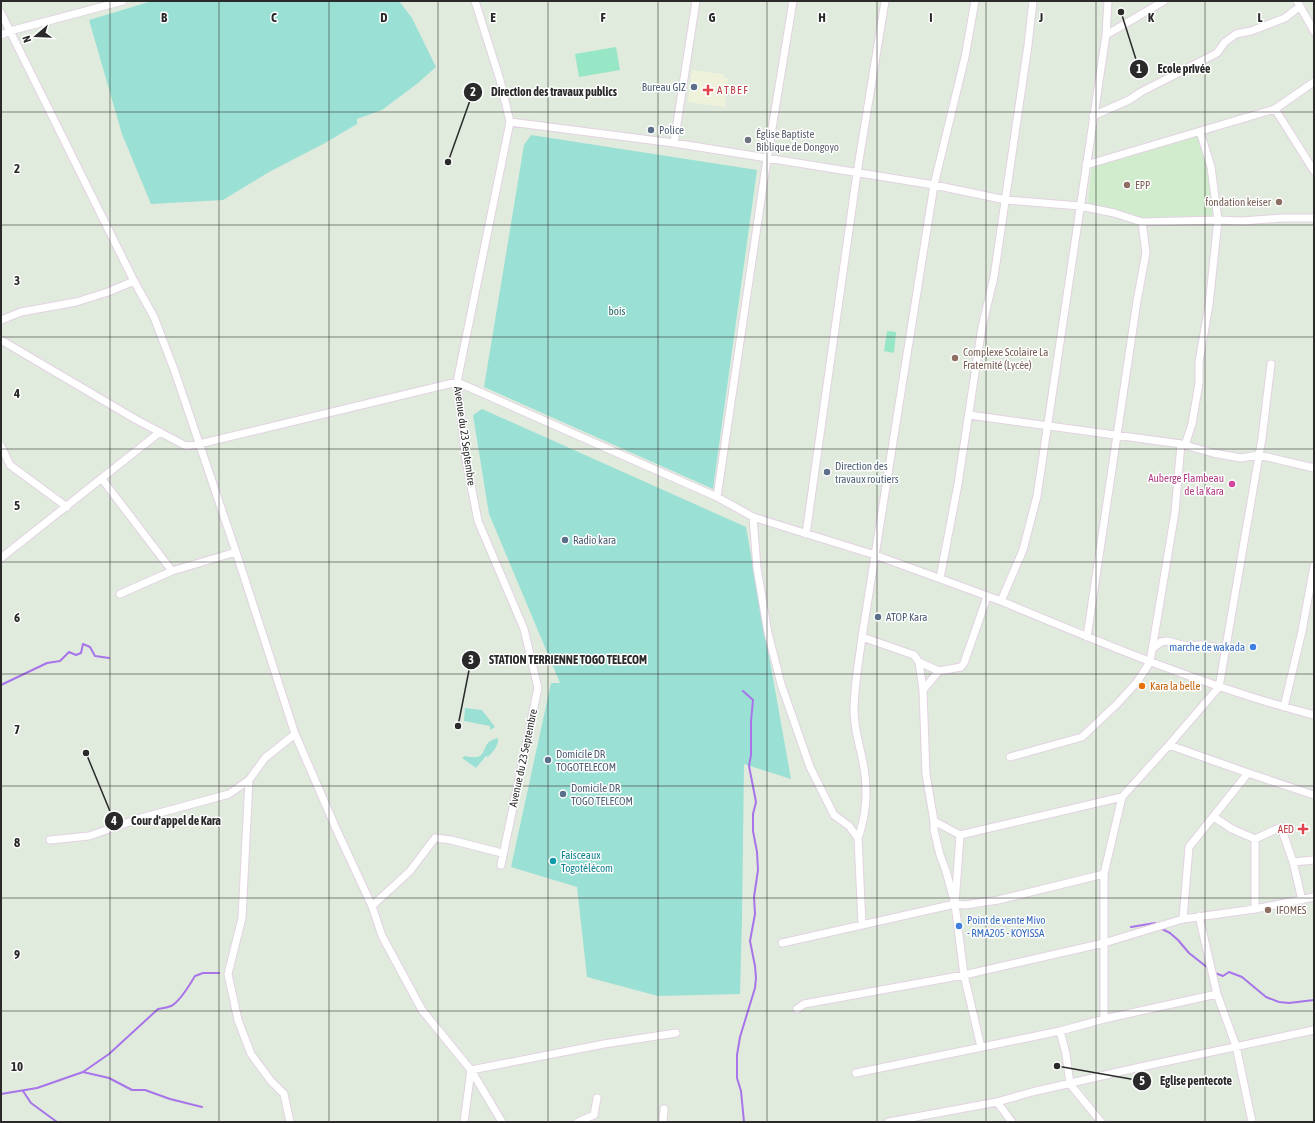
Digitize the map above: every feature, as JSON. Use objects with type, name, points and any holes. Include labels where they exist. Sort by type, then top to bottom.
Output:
[{"type":"street","points":[[1,34],[123,1]]},
{"type":"street","name":"Avenue du 23 Septembre","points":[[475,1],[500,80],[510,122],[457,382],[466,460],[478,522],[524,629],[538,688],[502,853],[501,865]]},
{"type":"street","points":[[674,143],[696,1]]},
{"type":"street","points":[[717,497],[767,159],[793,1]]},
{"type":"street","points":[[806,534],[857,173],[885,1]]},
{"type":"street","points":[[862,924],[858,838],[861,830],[866,791],[864,769],[856,730],[854,711],[862,637],[934,185],[965,57],[975,1]]},
{"type":"street","points":[[940,578],[958,484],[982,327],[994,277],[1028,45],[1033,1]]},
{"type":"street","points":[[1001,601],[1023,550],[1037,496],[1106,35],[1108,1]]},
{"type":"street","points":[[1106,35],[1164,1]]},
{"type":"street","points":[[1093,116],[1129,100],[1141,92],[1217,53],[1225,42],[1236,34],[1285,18],[1298,4],[1314,31]]},
{"type":"street","points":[[1,13],[134,281],[154,317],[173,365],[295,734],[338,833],[372,906],[382,936],[422,1010],[471,1070],[502,1122]]},
{"type":"street","points":[[1086,164],[1275,108],[1314,82]]},
{"type":"street","points":[[1275,108],[1314,171]]},
{"type":"street","points":[[510,122],[674,143],[934,185],[1006,200],[1080,206],[1114,213],[1142,222],[1218,220],[1242,221],[1283,218],[1314,218]]},
{"type":"street","points":[[1010,757],[1082,736],[1117,704],[1137,682],[1150,662],[1175,512],[1183,444],[1192,424],[1199,383],[1200,362],[1209,305],[1218,220],[1210,167],[1200,131]]},
{"type":"street","points":[[1087,637],[1137,301],[1146,253],[1142,222]]},
{"type":"street","points":[[1,320],[21,312],[76,302],[108,292],[134,281]]},
{"type":"street","points":[[1,340],[135,419],[186,446],[457,382],[717,497],[753,517],[874,555],[940,578],[1001,601],[1150,662],[1219,687],[1314,715]]},
{"type":"street","points":[[1104,1019],[1104,874],[1122,797],[1219,687],[1259,455],[1271,364]]},
{"type":"street","points":[[969,415],[1183,444],[1213,453],[1241,458],[1259,455],[1314,468]]},
{"type":"street","points":[[1,558],[160,432]]},
{"type":"street","points":[[1,446],[10,464],[66,507]]},
{"type":"street","points":[[102,479],[172,571]]},
{"type":"street","points":[[753,517],[757,568],[768,633],[781,684],[810,767],[834,815],[849,826],[858,838]]},
{"type":"street","points":[[120,594],[172,571],[236,552]]},
{"type":"street","points":[[1284,707],[1302,631],[1314,566]]},
{"type":"street","points":[[862,637],[914,655],[920,662],[939,671],[961,667],[964,663],[987,597]]},
{"type":"street","points":[[1152,649],[1161,642],[1167,641],[1186,646],[1200,645],[1225,649]]},
{"type":"street","points":[[920,662],[923,690],[926,774],[934,830],[954,904],[964,975],[981,1048]]},
{"type":"street","points":[[923,690],[939,671]]},
{"type":"street","points":[[50,840],[89,836],[141,818],[229,794],[249,780],[265,758],[295,734]]},
{"type":"street","points":[[1170,744],[1248,773],[1314,795]]},
{"type":"street","points":[[1183,919],[1189,847],[1248,773]]},
{"type":"street","points":[[249,780],[242,918],[228,974],[238,1020],[252,1054],[271,1081],[284,1094],[290,1122]]},
{"type":"street","points":[[934,822],[960,835],[1122,797]]},
{"type":"street","points":[[1214,817],[1255,839]]},
{"type":"street","points":[[1255,839],[1281,827],[1293,862],[1302,900]]},
{"type":"street","points":[[954,904],[960,835]]},
{"type":"street","points":[[372,906],[410,871],[435,838],[451,840],[502,853]]},
{"type":"street","points":[[1255,839],[1255,909]]},
{"type":"street","points":[[1293,862],[1314,860]]},
{"type":"street","points":[[782,943],[954,904],[998,900],[1104,874]]},
{"type":"street","points":[[797,1009],[804,1004],[822,1000],[964,975],[1104,943],[1183,919],[1255,909],[1314,898]]},
{"type":"street","points":[[1199,916],[1217,994],[1236,1046],[1252,1122]]},
{"type":"street","points":[[856,1073],[981,1048],[1009,1040],[1060,1031],[1104,1019],[1217,994]]},
{"type":"street","points":[[889,1122],[997,1102],[1032,1092],[1314,1030]]},
{"type":"street","points":[[1060,1031],[1066,1054],[1070,1084],[1101,1122]]},
{"type":"street","points":[[471,1070],[604,1044],[676,1033]]},
{"type":"street","points":[[464,1122],[471,1070]]},
{"type":"street","points":[[578,1122],[594,1115],[597,1098]]},
{"type":"street","points":[[997,1102],[1012,1122]]},
{"type":"street","points":[[663,1122],[664,1109]]},
{"type":"shaded area","name":"A T B E F","points":[[692,70],[724,74],[723,78],[728,78],[725,107],[688,102]]},
{"type":"shaded area","name":"EPP","points":[[1198,134],[1207,166],[1214,215],[1142,218],[1088,203],[1092,166]]},
{"type":"green space","points":[[152,1],[399,1],[412,18],[436,67],[418,83],[382,110],[357,119],[357,124],[325,143],[269,172],[223,200],[151,204],[122,134],[89,20]]},
{"type":"green space","points":[[616,47],[620,70],[579,77],[575,54]]},
{"type":"green space","name":"bois","points":[[531,135],[757,170],[713,489],[484,387],[524,145]]},
{"type":"green space","points":[[887,331],[896,332],[894,353],[884,351]]},
{"type":"green space","points":[[482,409],[746,527],[791,779],[744,764],[740,994],[658,996],[587,977],[577,887],[511,867],[551,683],[560,683],[489,514],[473,415]]},
{"type":"green space","points":[[465,708],[482,710],[495,727],[490,730],[490,726],[464,721]]},
{"type":"green space","points":[[498,738],[498,743],[494,751],[488,757],[486,756],[476,768],[462,758],[465,756],[479,756],[491,740]]},
{"type":"waterway","points":[[1,685],[47,663],[60,661],[69,652],[76,655],[81,653],[83,644],[90,647],[95,656],[109,658]]},
{"type":"waterway","points":[[743,691],[753,700],[751,721],[751,755],[749,766],[756,802],[753,814],[753,831],[757,852],[758,870],[754,897],[755,914],[750,941],[755,966],[755,988],[740,1037],[737,1055],[737,1078],[741,1091],[744,1122]]},
{"type":"waterway","points":[[1131,927],[1155,923],[1157,925]]},
{"type":"waterway","points":[[1160,928],[1170,933],[1189,953],[1208,968]]},
{"type":"waterway","points":[[1215,973],[1223,976],[1229,972],[1242,977],[1266,997],[1279,1002],[1289,1003],[1314,1000]]},
{"type":"waterway","points":[[1,1094],[37,1088],[83,1072],[109,1054],[158,1009],[171,1006],[178,1001],[195,976],[203,973],[219,973]]},
{"type":"waterway","points":[[83,1072],[109,1078],[132,1090],[145,1090],[170,1099],[202,1107]]},
{"type":"waterway","points":[[23,1091],[31,1103],[57,1122]]},
{"type":"place","name":"Ecole privée","points":[[1121,12]]},
{"type":"place","name":"Bureau GIZ","points":[[694,87]]},
{"type":"place","name":"A T B E F","points":[[708,90]]},
{"type":"place","name":"Police","points":[[651,130]]},
{"type":"place","name":"Église Baptiste Biblique de Dongoyo","points":[[748,140]]},
{"type":"place","name":"Direction des travaux publics","points":[[448,162]]},
{"type":"place","name":"EPP","points":[[1127,185]]},
{"type":"place","name":"fondation keiser","points":[[1279,202]]},
{"type":"place","name":"Complexe Scolaire La Fraternité (Lycée)","points":[[955,358]]},
{"type":"place","name":"Direction des travaux routiers","points":[[827,472]]},
{"type":"place","name":"Auberge Flambeau de la Kara","points":[[1232,484]]},
{"type":"place","name":"Radio kara","points":[[565,540]]},
{"type":"place","name":"ATOP Kara","points":[[878,617]]},
{"type":"place","name":"marche de wakada","points":[[1253,647]]},
{"type":"place","name":"Kara la belle","points":[[1142,686]]},
{"type":"place","name":"STATION TERRIENNE TOGO TELECOM","points":[[458,726]]},
{"type":"place","name":"Cour d'appel de Kara","points":[[86,753]]},
{"type":"place","name":"Domicile DR TOGOTELECOM","points":[[548,760]]},
{"type":"place","name":"Domicile DR TOGO TELECOM","points":[[563,794]]},
{"type":"place","name":"AED","points":[[1303,829]]},
{"type":"place","name":"Faisceaux Togotélécom","points":[[553,861]]},
{"type":"place","name":"IFOMES","points":[[1268,910]]},
{"type":"place","name":"Point de vente Mivo - RMA205 - KOYISSA","points":[[959,926]]},
{"type":"place","name":"Eglise pentecote","points":[[1057,1066]]}]
